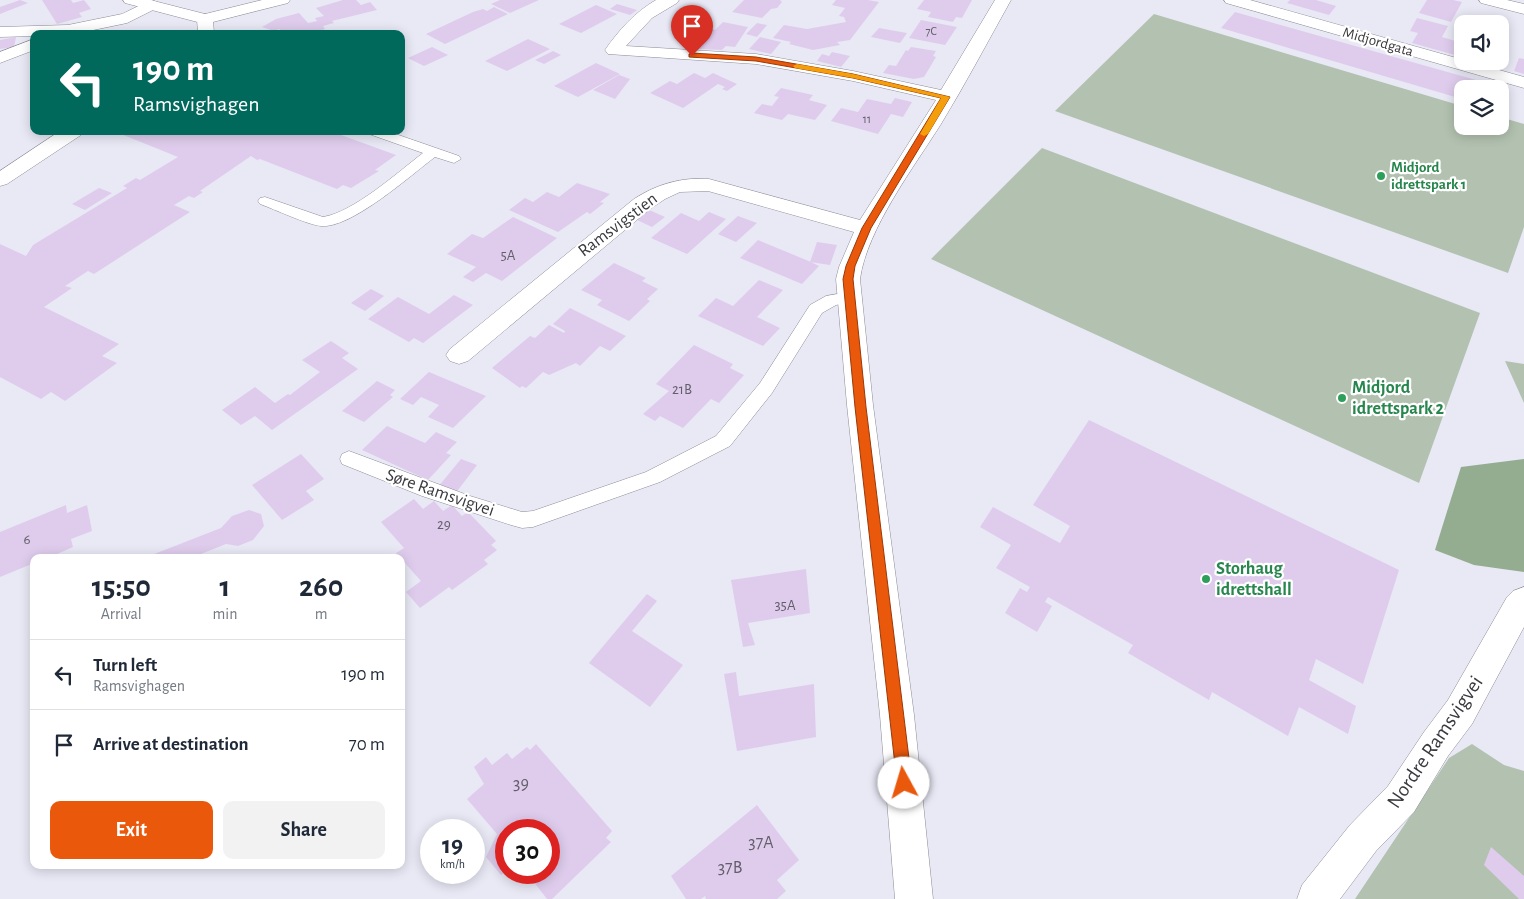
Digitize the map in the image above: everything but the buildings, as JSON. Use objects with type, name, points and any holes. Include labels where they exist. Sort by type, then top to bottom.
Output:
[{"type":"street","points":[[131,0],[206,26],[237,12],[282,0]]},
{"type":"street","points":[[671,0],[662,3],[645,15],[624,36],[614,50],[756,59],[853,76],[946,97]]},
{"type":"street","points":[[914,899],[908,821],[890,650],[860,407],[848,279],[850,266],[866,228],[970,60],[1003,0]]},
{"type":"street","name":"Midjordgata","points":[[1232,0],[1524,83]]},
{"type":"street","points":[[1487,0],[1524,9]]},
{"type":"street","points":[[72,30],[127,18],[152,6]]},
{"type":"street","points":[[0,32],[30,32]]},
{"type":"street","points":[[0,58],[30,46]]},
{"type":"street","points":[[0,180],[68,135]]},
{"type":"street","name":"Ramsvigstien","points":[[459,355],[642,204],[655,194],[672,188],[692,184],[709,185],[866,228]]},
{"type":"street","name":"Nordre Ramsvigvei","points":[[1316,899],[1362,838],[1402,799],[1436,744],[1460,712],[1511,620],[1524,601]]},
{"type":"lane","points":[[385,135],[454,159]]},
{"type":"lane","points":[[265,201],[322,222],[336,221],[370,199],[433,152]]},
{"type":"lane","name":"Søre Ramsvigvei","points":[[350,458],[396,480],[444,497],[522,520],[533,519],[653,477],[723,441],[766,388],[816,309],[832,300],[849,296]]},
{"type":"green space","name":"Midjord idrettspark 1","points":[[1154,14],[1454,104],[1454,135],[1509,135],[1509,120],[1524,124],[1524,227],[1508,273],[1055,111]]},
{"type":"green space","name":"Midjord idrettspark 2","points":[[1042,148],[1480,313],[1419,483],[931,259]]},
{"type":"green space","points":[[1505,361],[1524,364],[1524,403]]},
{"type":"green space","points":[[1524,459],[1524,572],[1474,565],[1435,550],[1461,467]]},
{"type":"green space","points":[[1472,744],[1504,765],[1524,771],[1524,899],[1355,899],[1449,758]]},
{"type":"slow traffic","points":[[797,66],[853,76],[946,97],[924,134]]},
{"type":"place","name":"Midjord idrettspark 1","points":[[1381,176]]},
{"type":"place","name":"Midjord idrettspark 2","points":[[1342,398]]},
{"type":"place","name":"Storhaug idrettshall","points":[[1206,579]]},
{"type":"route","points":[[692,56],[756,59],[853,76],[946,97],[866,228],[850,266],[848,279],[860,407],[890,650],[904,783]]}]
